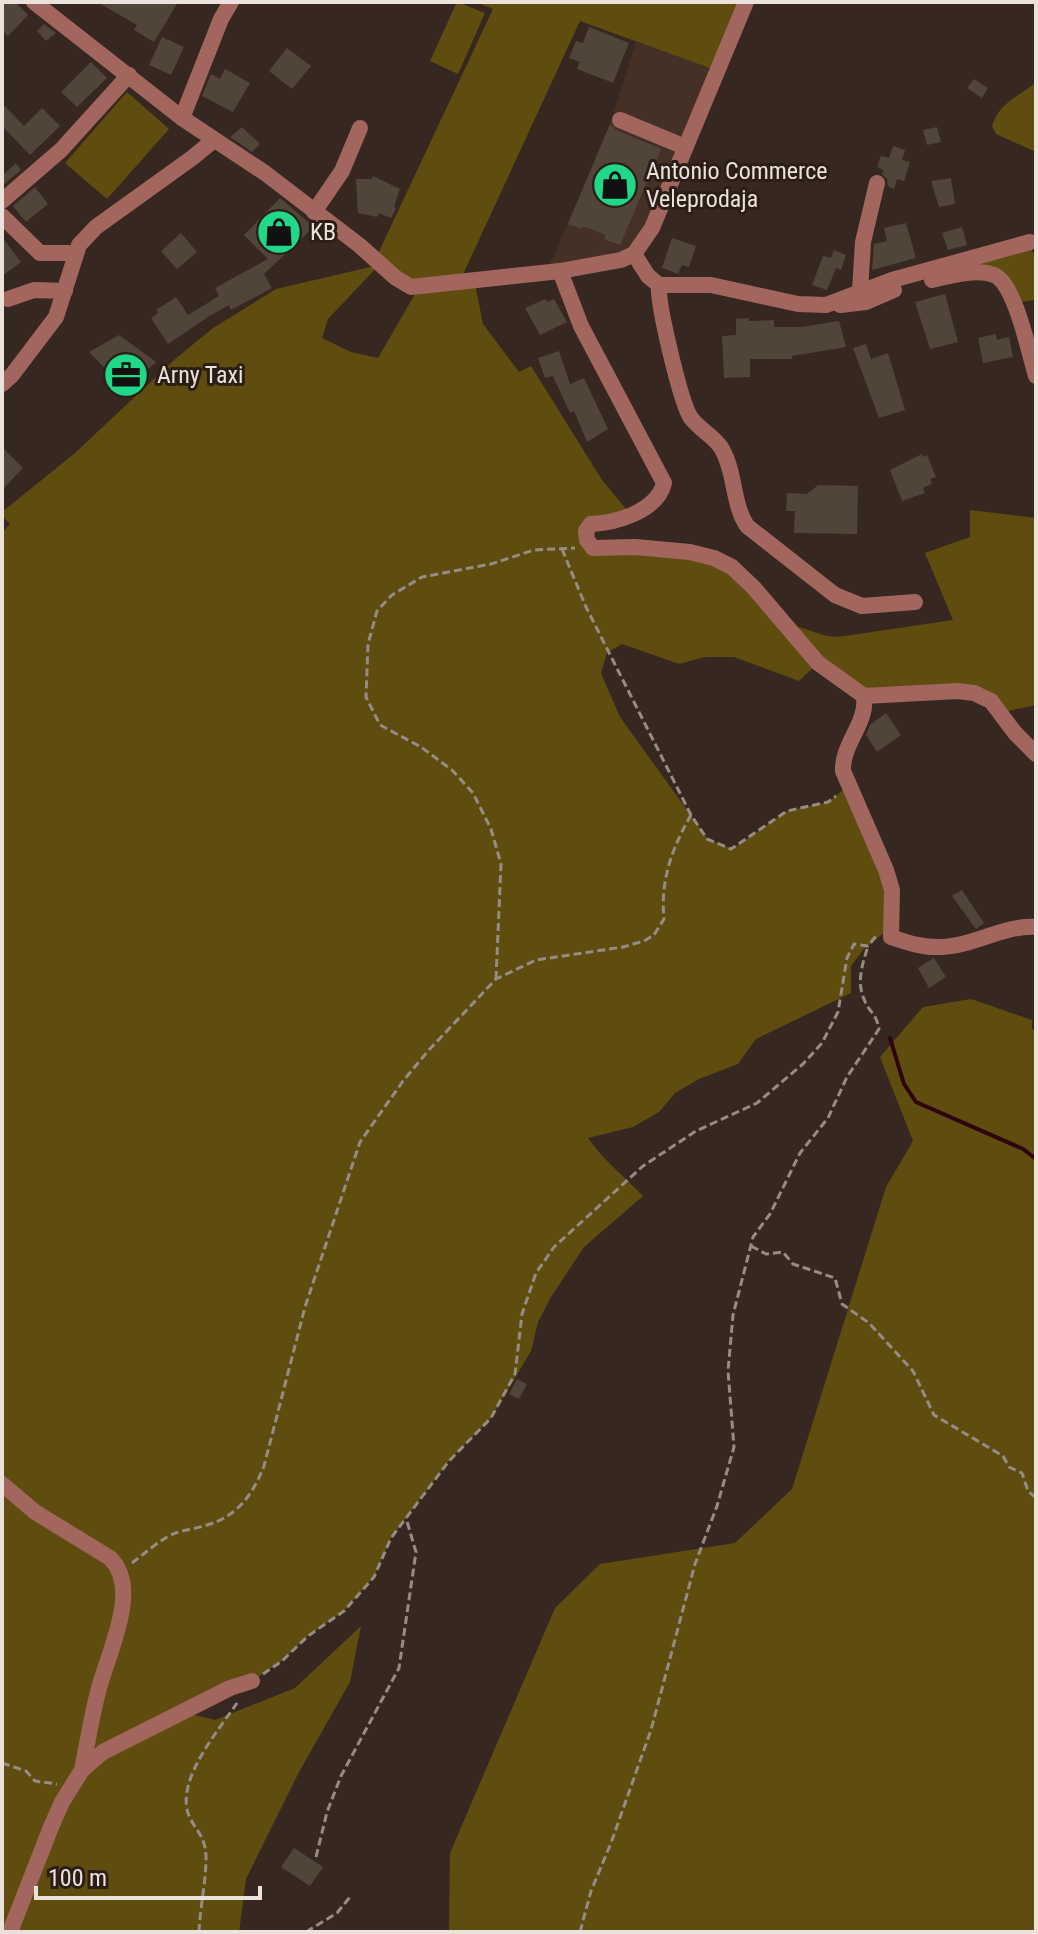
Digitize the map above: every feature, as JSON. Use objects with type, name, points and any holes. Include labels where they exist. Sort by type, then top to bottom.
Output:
[{"type":"street","points":[[34,2],[182,118],[265,173],[411,287],[560,271],[621,260],[634,254],[652,228],[746,2]]},
{"type":"street","points":[[182,118],[221,19],[231,2]]},
{"type":"street","points":[[2,201],[61,150],[129,75]]},
{"type":"street","points":[[620,120],[685,147]]},
{"type":"street","points":[[314,212],[342,171],[360,128]]},
{"type":"street","points":[[2,384],[56,317],[79,245],[96,227],[214,140]]},
{"type":"street","points":[[860,291],[859,267],[877,183]]},
{"type":"street","points":[[2,216],[40,253],[76,253]]},
{"type":"street","points":[[826,305],[860,291],[1030,242]]},
{"type":"street","points":[[634,254],[648,276],[659,285],[711,285],[798,304],[866,302],[887,292],[950,276],[987,273],[998,276],[1009,289],[1036,376]]},
{"type":"street","points":[[560,271],[581,326],[664,483],[656,500],[631,515],[591,524],[586,531],[587,540],[593,548],[635,547],[690,552],[714,558],[732,567],[818,663],[864,696],[958,691],[974,693],[991,701],[1015,733],[1036,754]]},
{"type":"street","points":[[659,285],[659,305],[690,417],[722,449],[736,487],[739,510],[747,526],[835,595],[862,606],[915,602]]},
{"type":"street","points":[[8,299],[34,290],[65,291]]},
{"type":"street","points":[[864,696],[864,708],[842,755],[843,771],[892,890],[891,937],[908,944],[944,947],[1018,926],[1036,927]]},
{"type":"street","points":[[2,1484],[35,1512],[110,1558],[118,1566],[123,1587],[121,1618],[97,1693],[82,1770],[51,1827],[10,1932]]},
{"type":"street","points":[[82,1770],[103,1752],[230,1688],[252,1681]]},
{"type":"path","points":[[496,979],[501,864],[491,829],[473,793],[452,770],[421,747],[380,725],[366,697],[368,644],[377,611],[392,595],[422,577],[491,564],[534,550],[593,548]]},
{"type":"path","points":[[562,549],[586,607],[691,815],[707,839],[731,849],[787,811],[828,802],[848,786]]},
{"type":"path","points":[[118,1566],[130,1565],[171,1534],[210,1525],[227,1517],[253,1492],[264,1466],[308,1298],[360,1142],[428,1051],[496,979],[536,960],[623,947],[654,935],[664,919],[662,898],[675,843],[691,815]]},
{"type":"path","points":[[580,1932],[591,1891],[651,1730],[695,1564],[717,1506],[734,1447],[728,1371],[732,1329],[753,1237],[770,1214],[800,1153],[828,1118],[847,1077],[879,1029],[876,1016],[864,1000],[860,975],[868,946],[892,916]]},
{"type":"path","points":[[199,1932],[206,1858],[202,1835],[188,1813],[186,1792],[195,1766],[252,1681],[344,1611],[374,1577],[391,1538],[449,1461],[491,1418],[515,1374],[522,1314],[536,1273],[554,1247],[643,1166],[696,1131],[757,1103],[803,1064],[822,1043],[838,1012],[847,958],[854,944],[868,946]]},
{"type":"path","points":[[751,1246],[766,1254],[783,1252],[793,1264],[835,1278],[842,1304],[869,1323],[913,1371],[934,1415],[1003,1456],[1009,1467],[1022,1473],[1028,1491],[1036,1498]]},
{"type":"path","points":[[316,1857],[327,1812],[341,1776],[399,1668],[416,1552],[406,1518]]},
{"type":"path","points":[[2,1763],[26,1771],[35,1781],[73,1786]]},
{"type":"path","points":[[306,1932],[337,1913],[350,1897]]},
{"type":"shaded area","points":[[457,2],[485,13],[458,74],[430,61]]},
{"type":"shaded area","points":[[476,2],[746,2],[715,70],[580,21],[460,281],[474,279],[483,324],[519,372],[531,366],[602,480],[631,515],[601,524],[587,540],[714,558],[783,622],[838,637],[953,620],[925,553],[970,537],[970,510],[1036,518],[1036,705],[1008,711],[974,693],[864,696],[818,663],[799,681],[734,657],[705,657],[679,664],[622,644],[607,653],[601,673],[620,717],[708,839],[732,849],[787,811],[828,802],[848,786],[886,870],[891,927],[863,950],[851,966],[851,993],[756,1039],[738,1064],[699,1079],[675,1093],[659,1112],[633,1127],[588,1138],[643,1196],[584,1247],[551,1297],[538,1322],[531,1351],[491,1418],[449,1461],[391,1538],[374,1577],[344,1611],[252,1681],[183,1712],[215,1720],[295,1688],[361,1626],[350,1682],[299,1772],[246,1879],[239,1932],[2,1932],[2,533],[10,524],[2,512],[75,453],[174,360],[213,328],[276,289],[379,265],[375,260],[493,9]],"holes":[[[379,265],[419,287],[378,358],[351,352],[322,338],[328,319]]]},
{"type":"shaded area","points":[[636,42],[715,70],[634,254],[547,272],[610,124]]},
{"type":"shaded area","points":[[1036,82],[1036,152],[996,134],[992,126],[1005,105]]},
{"type":"shaded area","points":[[127,92],[169,129],[107,199],[65,163]]},
{"type":"shaded area","points":[[1030,242],[1033,253],[1036,253],[1036,300],[1013,303],[1009,289],[950,264]]},
{"type":"shaded area","points":[[971,999],[1032,1020],[1032,1030],[1036,1027],[1036,1932],[449,1932],[450,1853],[555,1608],[600,1564],[735,1543],[792,1489],[886,1187],[913,1141],[880,1057],[923,1007]]},
{"type":"building","points":[[2,2],[15,2],[28,15],[8,36],[2,30]]},
{"type":"building","points":[[97,2],[178,2],[154,42],[134,30],[137,25]]},
{"type":"building","points":[[44,24],[56,33],[46,41],[37,31]]},
{"type":"building","points":[[589,27],[629,43],[613,83],[577,69],[580,62],[569,58],[576,41],[583,43]]},
{"type":"building","points":[[162,37],[184,47],[171,75],[149,65]]},
{"type":"building","points":[[287,48],[311,66],[292,89],[269,71]]},
{"type":"building","points":[[91,62],[107,78],[77,107],[61,92]]},
{"type":"building","points":[[225,69],[250,83],[233,112],[202,96],[211,74],[220,79]]},
{"type":"building","points":[[974,79],[988,88],[982,98],[967,88]]},
{"type":"building","points":[[2,103],[24,126],[42,108],[60,126],[30,155],[2,126]]},
{"type":"building","name":"Antonio Commerce Veleprodaja","points":[[610,124],[616,130],[661,149],[620,245],[604,239],[606,235],[568,224]]},
{"type":"building","points":[[242,127],[260,144],[252,152],[230,137]]},
{"type":"building","points":[[937,127],[941,142],[927,145],[923,130]]},
{"type":"building","points":[[893,146],[905,150],[902,160],[910,162],[904,181],[897,179],[894,189],[888,186],[882,174],[884,170],[877,167],[881,156],[889,158]]},
{"type":"building","points":[[16,163],[21,170],[2,186],[2,176]]},
{"type":"building","points":[[373,176],[400,189],[391,218],[379,213],[377,217],[358,213],[356,179],[372,179]]},
{"type":"building","points":[[951,178],[955,204],[939,207],[931,181]]},
{"type":"building","points":[[35,187],[48,204],[26,222],[13,206]]},
{"type":"building","points":[[280,198],[314,227],[264,274],[272,288],[231,310],[229,305],[168,344],[151,318],[158,313],[156,310],[176,297],[188,315],[219,296],[215,288],[268,259],[244,235]]},
{"type":"building","points":[[906,223],[916,258],[872,270],[874,244],[887,241],[884,228]]},
{"type":"building","points":[[962,227],[967,245],[948,250],[942,233]]},
{"type":"building","points":[[181,233],[197,252],[177,269],[161,251]]},
{"type":"building","points":[[2,237],[21,262],[2,276]]},
{"type":"building","points":[[672,238],[696,246],[689,267],[682,265],[678,274],[662,268]]},
{"type":"building","points":[[834,250],[846,255],[841,270],[836,268],[827,290],[812,285],[823,256],[831,258]]},
{"type":"building","points":[[945,294],[958,342],[930,349],[915,302]]},
{"type":"building","points":[[545,299],[547,302],[554,299],[567,322],[540,335],[525,308]]},
{"type":"building","points":[[749,318],[749,321],[774,320],[774,327],[802,327],[839,321],[846,347],[792,356],[792,359],[750,359],[750,377],[724,378],[722,336],[736,335],[736,319]]},
{"type":"building","points":[[996,334],[997,340],[1009,337],[1013,357],[983,363],[978,338]]},
{"type":"building","name":"Arny Taxi","points":[[119,335],[156,362],[125,389],[89,352]]},
{"type":"building","points":[[866,344],[871,359],[888,353],[905,410],[879,418],[853,348]]},
{"type":"building","points":[[559,351],[570,384],[584,378],[608,429],[587,442],[574,411],[570,413],[553,376],[545,378],[538,358]]},
{"type":"building","points":[[2,447],[23,468],[2,490]]},
{"type":"building","points":[[922,454],[923,457],[927,455],[936,477],[930,479],[932,484],[923,488],[925,493],[902,501],[890,470]]},
{"type":"building","points":[[818,485],[858,486],[857,534],[794,533],[795,511],[786,511],[787,493],[807,494]]},
{"type":"building","points":[[886,713],[901,735],[877,752],[866,735],[870,725]]},
{"type":"building","points":[[962,890],[984,923],[976,929],[952,896]]},
{"type":"building","points":[[934,958],[946,977],[929,988],[918,968]]},
{"type":"building","points":[[517,1379],[527,1384],[519,1399],[509,1394]]},
{"type":"building","points":[[294,1848],[323,1867],[310,1886],[281,1867]]},
{"type":"waterway","points":[[890,1038],[904,1084],[916,1102],[1023,1149],[1036,1159]]},
{"type":"place","name":"Antonio Commerce Veleprodaja","points":[[615,185]]},
{"type":"place","name":"KB","points":[[279,232]]},
{"type":"place","name":"Arny Taxi","points":[[126,375]]}]
